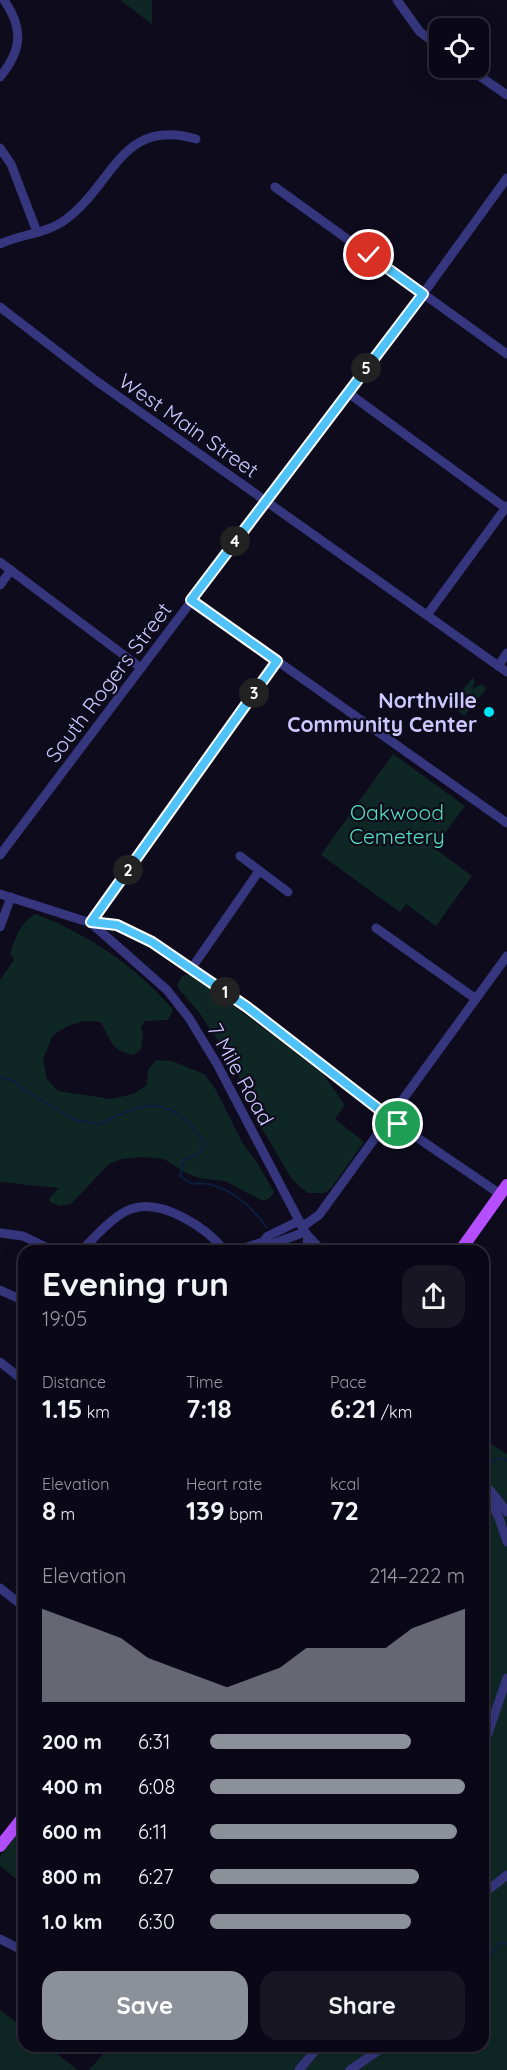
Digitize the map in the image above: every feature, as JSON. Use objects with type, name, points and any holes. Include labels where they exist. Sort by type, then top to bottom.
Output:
[{"type":"main road","points":[[464,1245],[504,1190]]},
{"type":"main road","points":[[0,1846],[18,1824]]},
{"type":"street","points":[[0,77],[15,55],[18,41],[17,25],[4,0]]},
{"type":"street","points":[[397,0],[420,32],[429,39]]},
{"type":"street","points":[[482,78],[507,95]]},
{"type":"street","points":[[0,244],[54,227],[75,212],[126,153],[143,139],[163,134],[196,139]]},
{"type":"street","points":[[0,148],[10,164],[37,232]]},
{"type":"street","name":"South Rogers Street","points":[[0,855],[423,294],[507,177]]},
{"type":"street","points":[[274,188],[507,354]]},
{"type":"street","name":"West Main Street","points":[[0,307],[72,364],[507,672]]},
{"type":"street","points":[[347,392],[507,508],[427,615]]},
{"type":"street","points":[[0,562],[141,668]]},
{"type":"street","points":[[0,585],[11,570]]},
{"type":"street","points":[[191,600],[507,823]]},
{"type":"street","points":[[498,666],[507,653]]},
{"type":"street","points":[[91,922],[277,661]]},
{"type":"street","points":[[240,856],[288,892]]},
{"type":"street","points":[[191,969],[259,871]]},
{"type":"street","points":[[0,894],[91,922],[111,924],[152,942],[247,1007],[390,1119],[504,1190]]},
{"type":"street","points":[[0,927],[12,897]]},
{"type":"street","name":"7 Mile Road","points":[[91,922],[166,990],[189,1018],[217,1064],[304,1229],[317,1245]]},
{"type":"street","points":[[376,928],[476,999]]},
{"type":"street","points":[[253,1245],[263,1242],[268,1236],[304,1229],[319,1215],[507,956]]},
{"type":"street","points":[[88,1245],[122,1214],[145,1206],[162,1209],[190,1222],[219,1245]]},
{"type":"street","name":"7 Mile Road","points":[[304,1229],[308,1245]]},
{"type":"street","points":[[0,1233],[22,1236],[41,1245]]},
{"type":"street","points":[[0,1290],[18,1298]]},
{"type":"street","points":[[0,1362],[18,1376]]},
{"type":"street","points":[[489,1490],[507,1512]]},
{"type":"street","points":[[489,1496],[507,1542]]},
{"type":"street","points":[[0,1588],[18,1602]]},
{"type":"street","points":[[489,1730],[507,1678]]},
{"type":"street","points":[[489,1889],[507,1875]]},
{"type":"street","points":[[0,1939],[18,1948]]},
{"type":"street","points":[[299,2070],[314,2052]]},
{"type":"street","points":[[350,2070],[376,2052]]},
{"type":"green space","points":[[120,0],[152,0],[152,24]]},
{"type":"green space","points":[[473,677],[475,682],[472,689],[482,684],[486,689],[464,716],[458,711],[463,702],[458,696]]},
{"type":"green space","name":"Oakwood Cemetery","points":[[393,754],[465,806],[434,848],[472,876],[436,926],[406,904],[400,912],[321,855]]},
{"type":"green space","points":[[36,914],[74,931],[110,953],[144,980],[173,1010],[168,1020],[145,1021],[141,1027],[143,1035],[141,1049],[134,1055],[116,1048],[100,1022],[84,1021],[68,1026],[53,1035],[43,1059],[47,1079],[58,1091],[111,1099],[133,1094],[147,1085],[148,1070],[156,1060],[172,1061],[204,1074],[216,1090],[242,1142],[274,1192],[270,1198],[263,1201],[225,1181],[199,1178],[186,1173],[164,1159],[142,1157],[122,1159],[109,1164],[71,1204],[60,1206],[50,1202],[49,1198],[59,1188],[0,1182],[0,980],[14,960],[10,953],[19,930]]},
{"type":"green space","points":[[193,975],[322,1073],[345,1105],[335,1119],[364,1142],[332,1187],[325,1193],[308,1193],[293,1181],[254,1115],[237,1072],[226,1053],[201,1015],[177,986],[181,977]]},
{"type":"green space","points":[[489,1443],[507,1454],[507,2070],[89,2070],[105,2052],[489,2052]]},
{"type":"green space","points":[[18,1834],[18,1880],[0,1866],[0,1856]]},
{"type":"green space","points":[[0,2010],[18,2024],[18,2052],[55,2052],[78,2070],[0,2070]]},
{"type":"waterway","points":[[0,1077],[14,1081],[21,1088],[75,1120],[102,1124],[118,1115],[146,1106],[159,1106],[171,1110],[183,1117],[205,1144],[199,1153],[184,1160],[180,1176],[192,1184],[203,1184],[225,1190],[253,1211],[267,1228]]},
{"type":"waterway","points":[[489,1464],[499,1458],[507,1460]]},
{"type":"waterway","points":[[489,1957],[500,1943],[507,1944]]},
{"type":"place","name":"Northville Community Center","points":[[489,712]]},
{"type":"route","points":[[369,255],[423,294],[191,600],[277,661],[91,922],[117,925],[152,942],[247,1007],[398,1124]]}]
